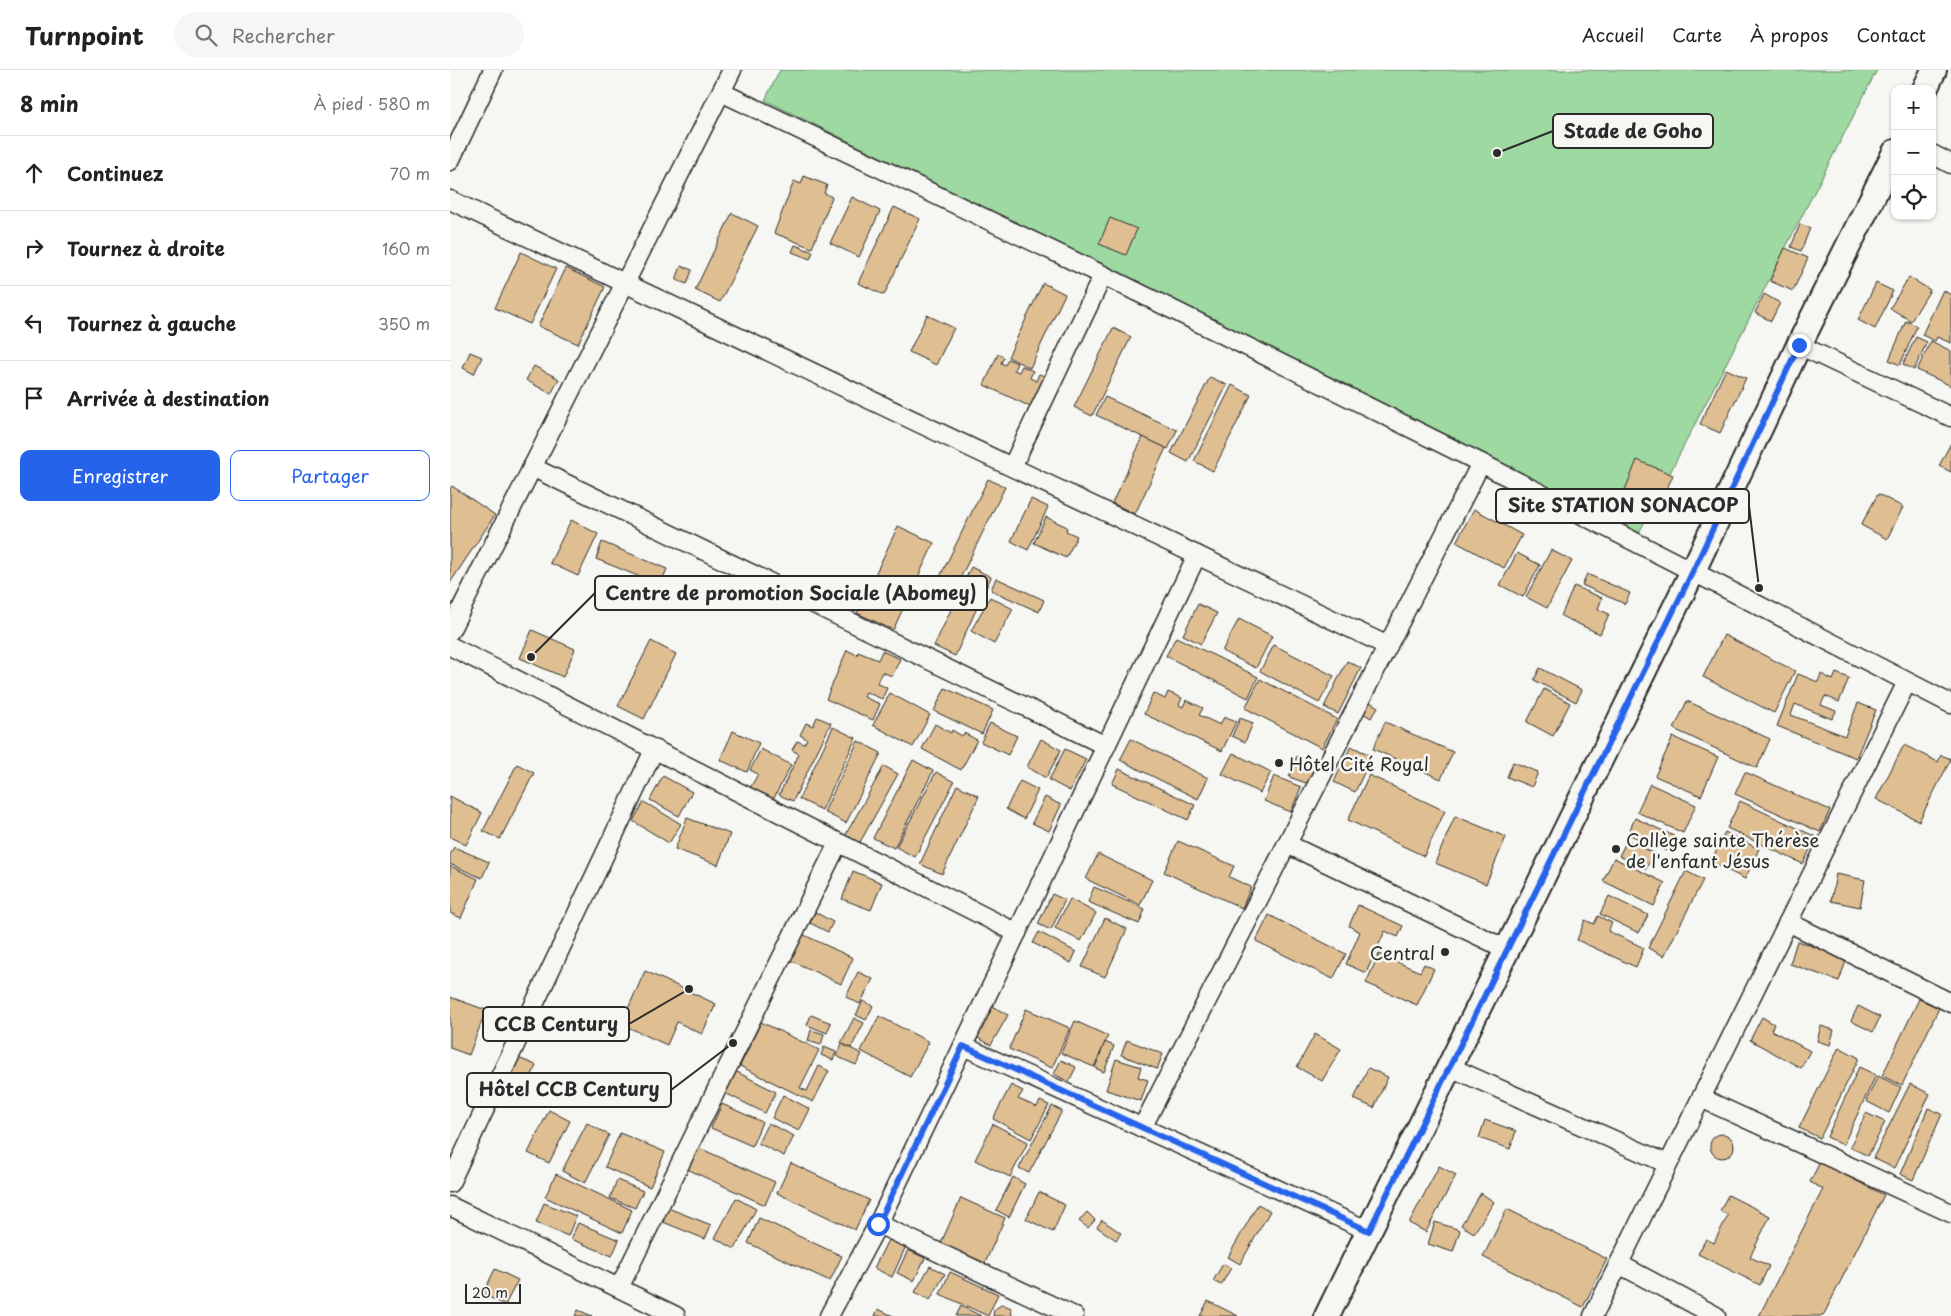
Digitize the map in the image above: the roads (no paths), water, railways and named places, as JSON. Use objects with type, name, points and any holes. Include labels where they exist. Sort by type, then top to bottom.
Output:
[{"type":"street","points":[[450,161],[493,70]]},
{"type":"street","points":[[450,631],[732,70]]},
{"type":"street","points":[[1927,85],[1934,70]]},
{"type":"street","points":[[721,92],[1103,275],[1482,463],[1951,704]]},
{"type":"street","points":[[1936,156],[1951,164]]},
{"type":"street","points":[[1327,1316],[1693,571],[1799,345],[1891,160]]},
{"type":"street","points":[[450,200],[1388,646]]},
{"type":"street","points":[[1012,467],[1103,275]]},
{"type":"street","points":[[1799,345],[1951,417]]},
{"type":"street","points":[[1142,1128],[1482,463]]},
{"type":"street","points":[[532,467],[1106,746]]},
{"type":"street","points":[[829,1316],[878,1224],[1197,555]]},
{"type":"street","points":[[450,646],[1017,933]]},
{"type":"street","points":[[1593,1316],[1907,682]]},
{"type":"street","points":[[450,1183],[654,750]]},
{"type":"street","points":[[620,1288],[838,843]]},
{"type":"street","points":[[1287,844],[1508,950]]},
{"type":"street","points":[[1788,922],[1951,1003]]},
{"type":"street","points":[[963,1046],[1369,1231]]},
{"type":"street","points":[[1450,1068],[1668,1164]]},
{"type":"street","points":[[1701,1098],[1951,1213]]},
{"type":"street","points":[[450,1206],[676,1316]]},
{"type":"street","points":[[878,1224],[1074,1316]]},
{"type":"street","points":[[1619,1264],[1716,1316]]},
{"type":"place","name":"Stade de Goho","points":[[1497,153]]},
{"type":"place","name":"Site STATION SONACOP","points":[[1759,588]]},
{"type":"place","name":"Centre de promotion Sociale (Abomey)","points":[[531,657]]},
{"type":"place","name":"Hôtel Cité Royal","points":[[1279,763]]},
{"type":"place","name":"Collège sainte Thérèse de l'enfant Jésus","points":[[1616,849]]},
{"type":"place","name":"Central","points":[[1445,952]]},
{"type":"place","name":"CCB Century","points":[[689,989]]},
{"type":"place","name":"Hôtel CCB Century","points":[[733,1043]]}]
